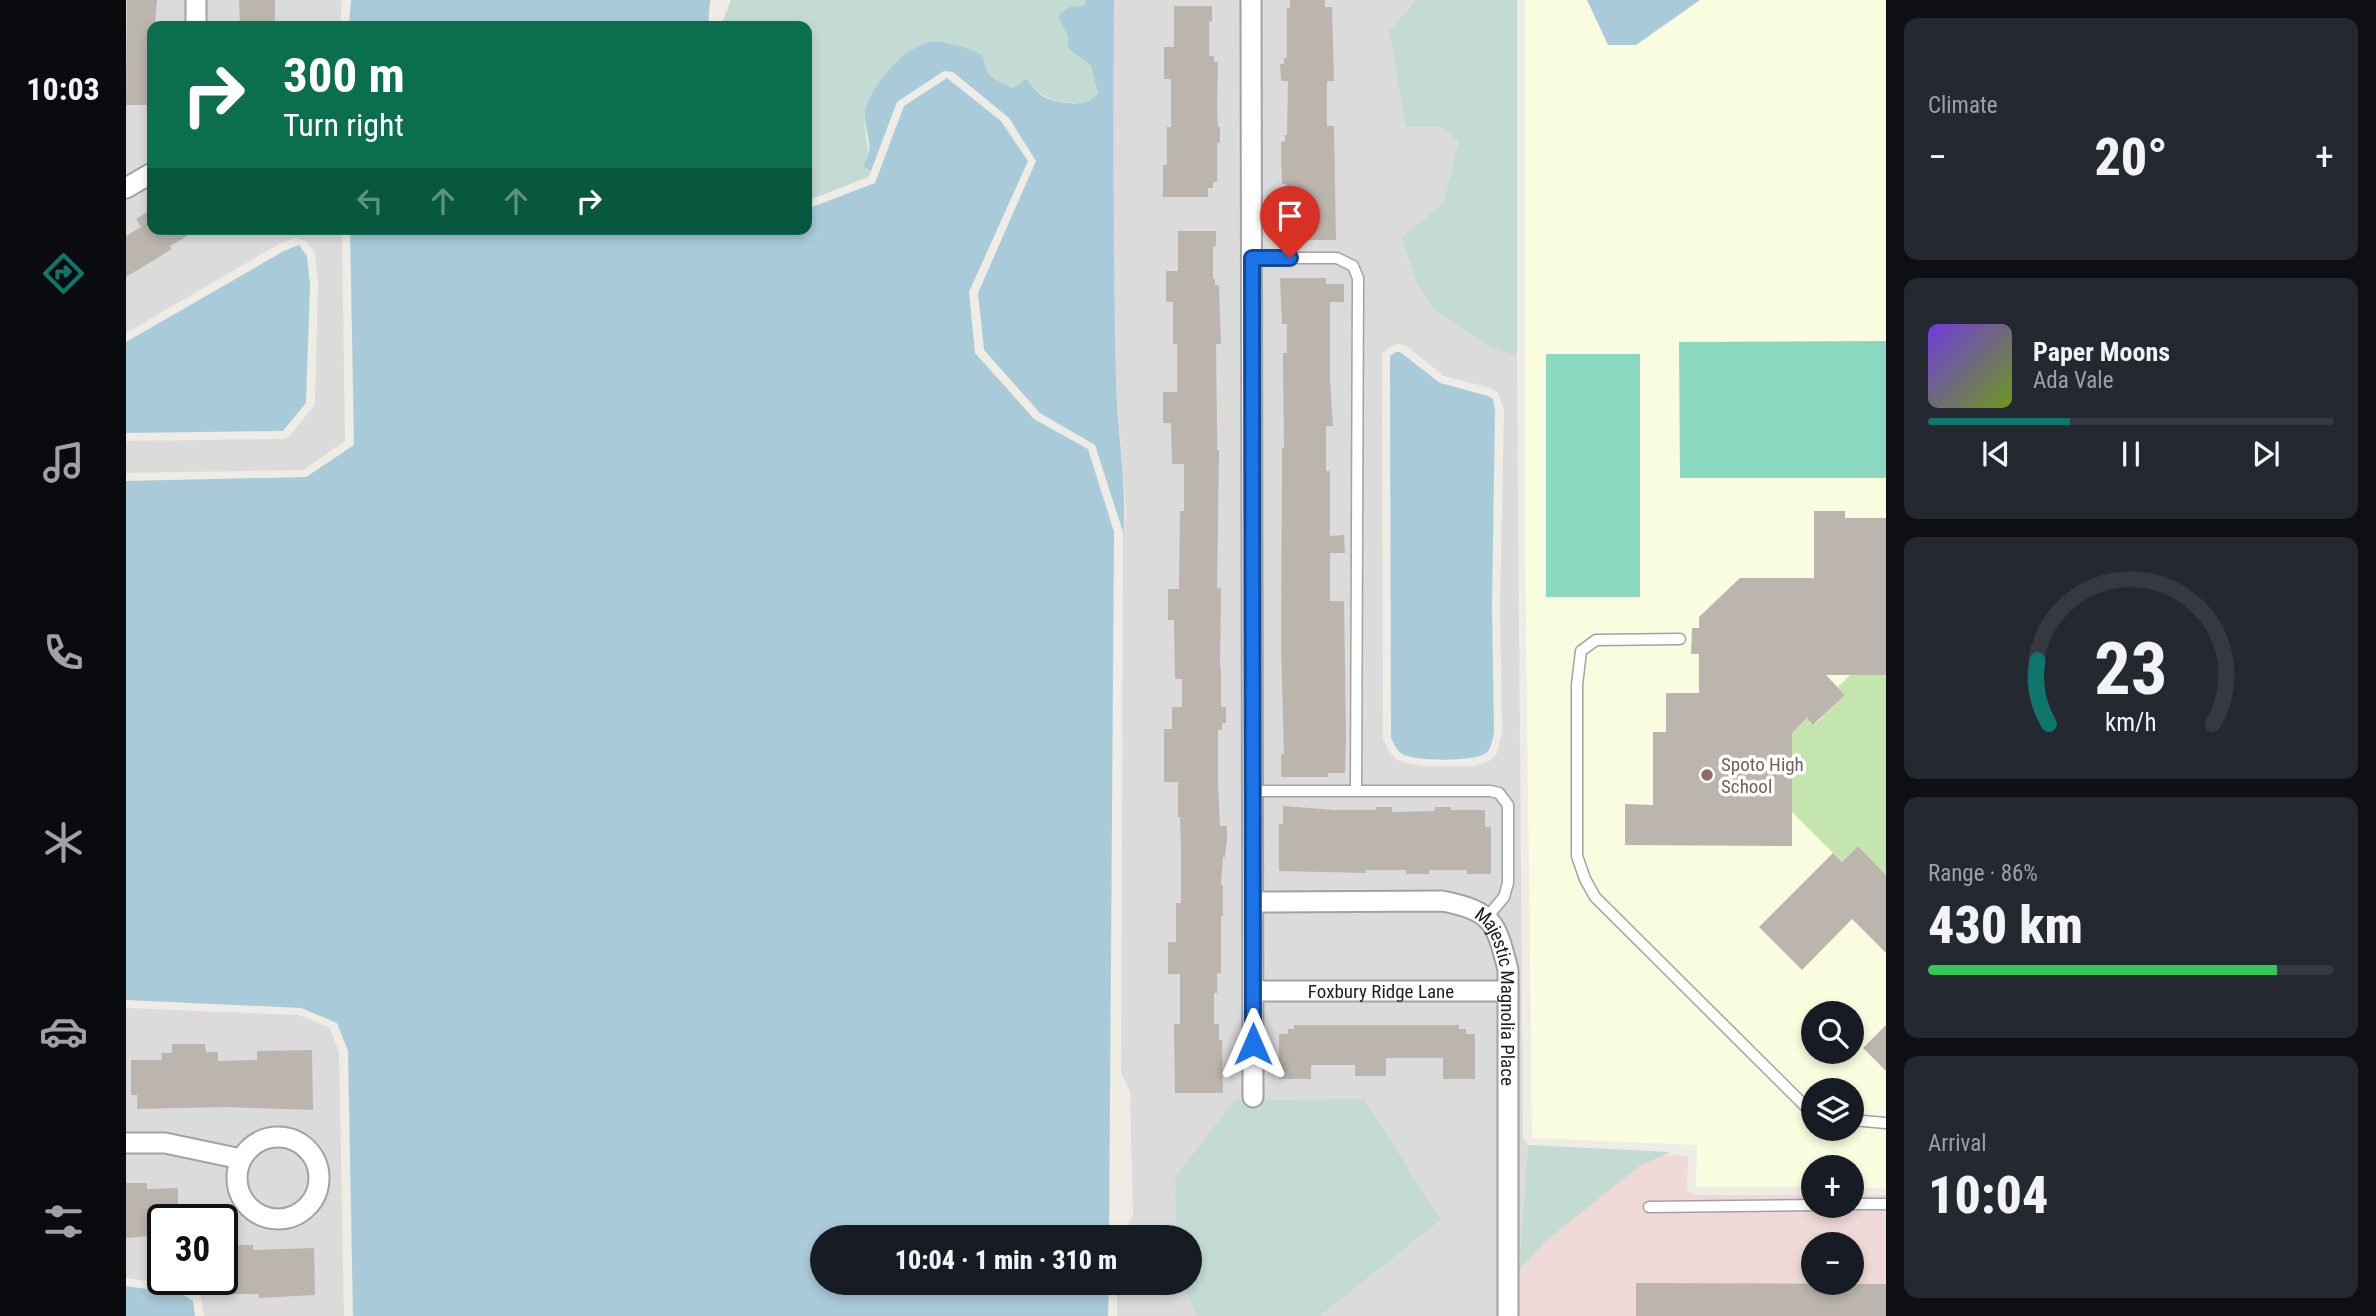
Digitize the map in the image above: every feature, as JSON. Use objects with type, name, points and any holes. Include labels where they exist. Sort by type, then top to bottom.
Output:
[{"type":"street","points":[[196,0],[196,21]]},
{"type":"street","points":[[1251,0],[1253,1097]]},
{"type":"street","points":[[126,188],[147,176]]},
{"type":"street","name":"Majestic Magnolia Place","points":[[1253,902],[1442,901],[1466,905],[1488,916],[1500,938],[1508,970],[1508,1316]]},
{"type":"street","name":"Foxbury Ridge Lane","points":[[1253,991],[1508,991]]},
{"type":"street","points":[[275,1136],[302,1144],[312,1155],[318,1168],[319,1183],[314,1196],[307,1207],[284,1219],[259,1215],[248,1207],[241,1197],[237,1184],[241,1159],[249,1147],[275,1136]]},
{"type":"street","points":[[126,1143],[165,1143],[241,1159]]},
{"type":"lane","points":[[1252,258],[1337,258],[1353,266],[1358,278],[1356,791]]},
{"type":"lane","points":[[1680,639],[1596,640],[1581,651],[1577,685],[1577,856],[1585,879],[1601,904],[1801,1102]]},
{"type":"lane","points":[[1253,791],[1490,791],[1503,796],[1508,806],[1508,883],[1504,897],[1488,916]]},
{"type":"lane","points":[[1864,1122],[1886,1123]]},
{"type":"lane","points":[[1864,1204],[1886,1204]]},
{"type":"lane","points":[[1649,1207],[1801,1205]]},
{"type":"shaded area","points":[[126,0],[342,0],[340,21],[147,21],[147,235],[342,235],[345,441],[303,470],[126,473],[126,441],[283,439],[289,437],[315,404],[318,284],[315,253],[306,241],[295,238],[279,244],[126,333]]},
{"type":"shaded area","points":[[731,0],[1085,0],[1085,6],[1068,36],[1068,48],[1091,66],[1098,93],[1087,101],[1072,103],[1056,101],[1043,95],[1026,79],[1013,88],[992,77],[983,56],[898,60],[879,82],[866,108],[868,151],[864,166],[871,171],[868,177],[812,199],[812,21],[723,21]]},
{"type":"shaded area","points":[[1114,0],[1416,0],[1389,31],[1405,127],[1443,127],[1458,142],[1443,203],[1401,239],[1417,284],[1436,311],[1485,345],[1517,356],[1523,1138],[1528,1145],[1519,1269],[1520,1316],[1320,1316],[1441,1220],[1175,1177],[1176,1225],[1128,1225],[1133,1215],[1130,1091],[1121,1073],[1123,543],[1126,513],[1116,384],[1112,180]],"holes":[[[1393,345],[1406,346],[1444,376],[1490,388],[1498,393],[1504,410],[1500,606],[1502,733],[1497,753],[1489,761],[1474,766],[1425,766],[1406,763],[1390,753],[1383,739],[1383,352]]]},
{"type":"shaded area","points":[[1416,0],[1517,0],[1517,356],[1485,345],[1436,311],[1417,284],[1401,238],[1443,203],[1458,142],[1442,127],[1405,127],[1389,31]]},
{"type":"shaded area","name":"Spoto High School","points":[[1525,0],[1886,0],[1886,1188],[1864,1188],[1864,1155],[1801,1155],[1801,1187],[1696,1187],[1697,1145],[1532,1138],[1525,536]]},
{"type":"shaded area","points":[[126,1008],[299,1015],[330,1028],[339,1052],[344,1316],[204,1316],[200,1295],[238,1295],[238,1204],[147,1204],[147,1281],[126,1278]]},
{"type":"shaded area","points":[[1364,1099],[1441,1220],[1320,1316],[1197,1316],[1187,1295],[1202,1295],[1202,1225],[1176,1225],[1175,1177],[1235,1100]]},
{"type":"shaded area","points":[[1528,1145],[1671,1152],[1641,1165],[1547,1240],[1519,1269]]},
{"type":"shaded area","points":[[1663,1155],[1688,1156],[1687,1189],[1691,1193],[1801,1195],[1801,1218],[1864,1218],[1864,1195],[1886,1195],[1886,1316],[1520,1316],[1519,1269],[1547,1240],[1641,1165]]},
{"type":"shaded area","points":[[1117,1295],[1187,1295],[1197,1316],[1117,1316]]},
{"type":"green space","points":[[1886,341],[1886,478],[1680,478],[1679,342]]},
{"type":"green space","points":[[1546,354],[1640,354],[1640,597],[1546,597]]},
{"type":"green space","points":[[1854,671],[1868,675],[1886,675],[1886,875],[1858,846],[1842,862],[1791,811],[1792,733],[1807,718],[1814,725],[1845,695],[1838,687]]},
{"type":"water","points":[[351,0],[710,0],[708,21],[349,21]]},
{"type":"water","points":[[1085,0],[1114,0],[1115,331],[1124,502],[1123,543],[1123,532],[1095,445],[1040,413],[984,350],[978,293],[1036,161],[1009,118],[953,72],[944,71],[897,102],[871,171],[863,166],[869,151],[865,114],[875,88],[889,69],[907,53],[926,43],[947,43],[978,53],[983,56],[992,77],[1013,88],[1026,79],[1040,94],[1052,100],[1081,103],[1094,98],[1098,93],[1091,66],[1068,48],[1068,36],[1058,16],[1070,7],[1085,6]]},
{"type":"water","points":[[1587,0],[1700,0],[1636,45],[1608,45]]},
{"type":"water","points":[[947,78],[1001,121],[1028,161],[969,292],[975,353],[1034,419],[1088,449],[1114,532],[1109,1225],[810,1225],[810,1295],[1109,1295],[1108,1316],[353,1316],[348,1051],[337,1023],[301,1008],[126,1000],[126,481],[306,477],[354,445],[350,235],[812,235],[812,207],[875,183],[904,106]]},
{"type":"water","points":[[299,245],[307,256],[310,284],[306,403],[283,431],[126,433],[126,342],[284,251]]},
{"type":"water","points":[[1400,352],[1440,383],[1493,399],[1494,733],[1488,751],[1470,758],[1446,760],[1411,757],[1399,752],[1391,737],[1390,356]]},
{"type":"water","points":[[126,1286],[147,1289],[147,1295],[184,1295],[193,1301],[195,1316],[126,1316]]},
{"type":"building","points":[[127,0],[157,0],[155,21],[147,21],[147,105],[126,105]]},
{"type":"building","points":[[239,0],[275,0],[275,21],[240,21]]},
{"type":"building","points":[[1290,0],[1325,0],[1325,7],[1332,7],[1334,81],[1327,81],[1327,126],[1334,126],[1336,240],[1288,240],[1290,190],[1286,190],[1286,184],[1282,184],[1281,142],[1285,141],[1287,135],[1288,81],[1281,81],[1280,64],[1284,64],[1284,58],[1287,58],[1287,8],[1290,8]]},
{"type":"building","points":[[1174,6],[1212,6],[1209,56],[1214,56],[1214,62],[1218,62],[1217,109],[1220,143],[1217,143],[1217,182],[1213,182],[1213,188],[1208,188],[1208,197],[1163,197],[1163,165],[1167,165],[1167,127],[1171,127],[1171,79],[1164,79],[1164,47],[1174,47]]},
{"type":"building","points":[[147,212],[147,235],[189,235],[170,246],[172,249],[126,277],[126,236],[141,227],[136,219]]},
{"type":"building","points":[[1178,231],[1216,231],[1213,279],[1215,285],[1219,285],[1221,344],[1216,344],[1219,450],[1217,588],[1221,588],[1221,707],[1226,707],[1226,723],[1222,723],[1222,730],[1218,730],[1218,785],[1220,826],[1227,826],[1227,839],[1221,885],[1221,973],[1217,974],[1217,993],[1214,993],[1214,1024],[1219,1024],[1219,1040],[1222,1040],[1223,1093],[1175,1093],[1174,1024],[1180,1024],[1180,974],[1168,974],[1168,942],[1176,942],[1176,903],[1181,903],[1181,848],[1178,782],[1164,782],[1164,729],[1172,729],[1172,707],[1182,707],[1182,679],[1175,679],[1174,620],[1168,620],[1168,589],[1179,589],[1180,511],[1184,511],[1184,464],[1172,464],[1171,423],[1163,423],[1163,392],[1177,392],[1177,344],[1173,344],[1173,302],[1166,302],[1166,271],[1178,271]]},
{"type":"building","points":[[1280,278],[1326,278],[1326,284],[1344,284],[1344,302],[1330,302],[1333,426],[1326,426],[1326,471],[1330,471],[1330,536],[1344,535],[1345,553],[1330,553],[1330,601],[1344,601],[1345,773],[1328,773],[1328,777],[1281,777],[1281,754],[1284,754],[1281,647],[1283,353],[1287,353],[1287,324],[1282,324]]},
{"type":"building","points":[[1814,511],[1845,511],[1845,518],[1886,518],[1886,675],[1826,675],[1845,695],[1813,725],[1807,718],[1792,733],[1792,846],[1625,845],[1625,804],[1653,805],[1653,732],[1666,732],[1666,693],[1699,693],[1699,654],[1691,654],[1692,628],[1699,628],[1699,617],[1740,578],[1814,578]]},
{"type":"building","points":[[1283,806],[1335,810],[1376,810],[1376,807],[1392,807],[1392,812],[1435,811],[1435,807],[1485,810],[1485,827],[1491,827],[1491,874],[1467,874],[1467,870],[1429,870],[1429,874],[1406,874],[1406,870],[1366,870],[1366,873],[1279,871],[1279,824],[1283,824]]},
{"type":"building","points":[[1858,846],[1886,875],[1886,953],[1852,919],[1802,970],[1759,927],[1833,853],[1842,862]]},
{"type":"building","points":[[1294,1025],[1459,1025],[1459,1029],[1466,1029],[1466,1034],[1475,1034],[1475,1079],[1443,1079],[1443,1058],[1386,1058],[1386,1076],[1355,1076],[1355,1065],[1311,1065],[1311,1079],[1279,1079],[1279,1034],[1288,1034],[1288,1029],[1294,1029]]},
{"type":"building","points":[[1886,1025],[1886,1071],[1864,1049]]},
{"type":"building","points":[[172,1044],[205,1044],[206,1052],[218,1052],[218,1061],[257,1060],[257,1051],[312,1050],[313,1110],[226,1107],[137,1109],[137,1095],[131,1095],[131,1060],[162,1060],[161,1053],[172,1053]]},
{"type":"building","points":[[126,1183],[147,1183],[147,1189],[178,1188],[178,1204],[147,1204],[147,1236],[126,1238]]},
{"type":"building","points":[[238,1245],[253,1245],[253,1250],[314,1248],[315,1295],[259,1298],[259,1294],[238,1294]]},
{"type":"building","points":[[1636,1283],[1801,1284],[1801,1295],[1864,1295],[1864,1284],[1886,1284],[1886,1316],[1636,1316]]},
{"type":"place","name":"Spoto High School","points":[[1707,775]]},
{"type":"route","points":[[1253,1044],[1252,258],[1290,258]]}]
